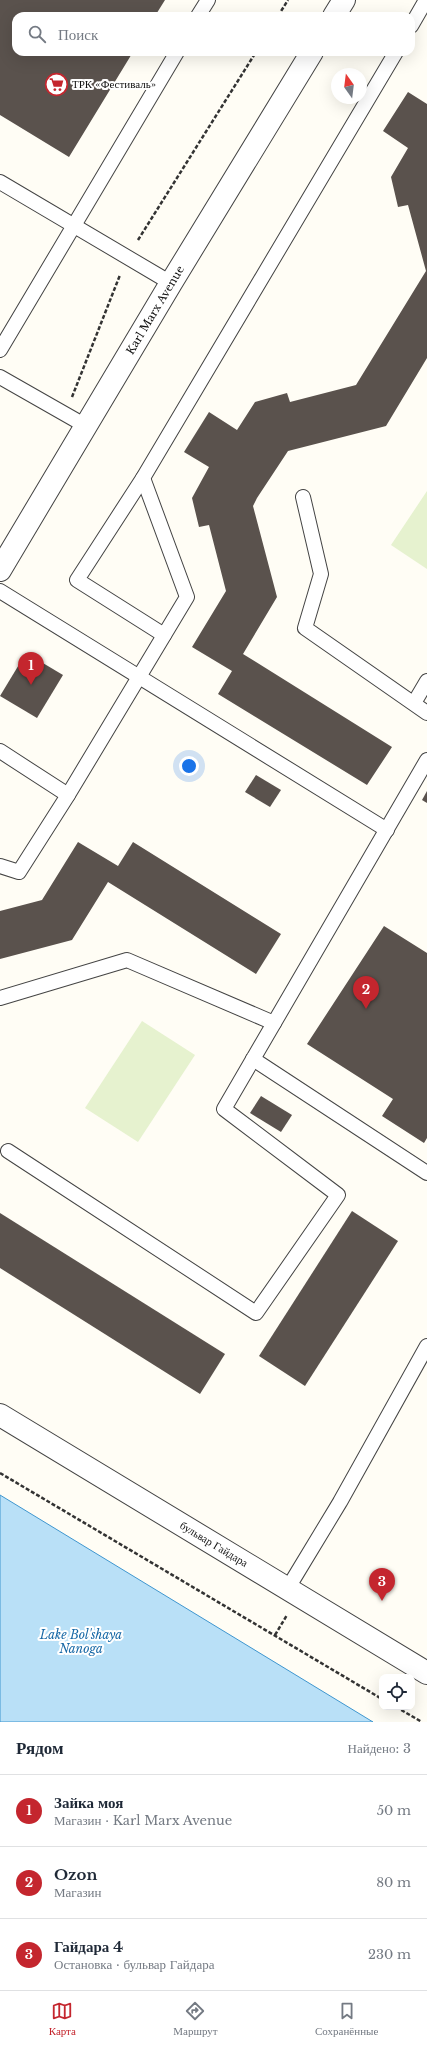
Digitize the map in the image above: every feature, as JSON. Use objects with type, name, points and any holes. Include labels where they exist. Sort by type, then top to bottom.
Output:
[{"type":"street","points":[[336,12],[344,0]]},
{"type":"street","name":"Karl Marx Avenue","points":[[0,570],[171,283],[310,56]]},
{"type":"street","name":"бульвар Гайдара","points":[[0,1415],[427,1673]]},
{"type":"lane","points":[[200,12],[208,0]]},
{"type":"lane","points":[[415,19],[426,0]]},
{"type":"lane","points":[[0,350],[175,56]]},
{"type":"lane","points":[[164,635],[77,580],[143,478],[394,56]]},
{"type":"lane","points":[[0,182],[171,283]]},
{"type":"lane","points":[[0,377],[86,426]]},
{"type":"lane","points":[[0,866],[19,872],[68,795],[187,597],[143,478]]},
{"type":"lane","points":[[303,497],[321,574],[305,628],[427,713]]},
{"type":"lane","points":[[0,591],[387,830]]},
{"type":"lane","points":[[414,703],[427,681]]},
{"type":"lane","points":[[0,752],[68,795]]},
{"type":"lane","points":[[8,1151],[256,1313],[338,1195],[224,1109],[427,760]]},
{"type":"lane","points":[[0,998],[127,960],[274,1022]]},
{"type":"lane","points":[[253,1059],[427,1173]]},
{"type":"lane","points":[[288,1588],[340,1502],[427,1346]]},
{"type":"path","points":[[280,12],[288,0]]},
{"type":"path","points":[[65,414],[128,257],[254,56]]},
{"type":"path","points":[[0,1473],[379,1697]]},
{"type":"path","points":[[401,1710],[422,1722]]},
{"type":"green space","points":[[427,491],[427,569],[391,545]]},
{"type":"green space","points":[[142,1021],[195,1055],[138,1142],[85,1108]]},
{"type":"water","name":"Lake Bol'shaya Nanoga","points":[[0,1495],[373,1722],[0,1722]]},
{"type":"building","name":"ТРК «Фестиваль»","points":[[0,0],[165,0],[158,12],[12,12],[12,56],[131,56],[69,157],[0,115]]},
{"type":"building","points":[[408,92],[427,104],[427,358],[386,426],[288,451],[257,498],[253,506],[277,597],[243,654],[392,747],[367,785],[218,694],[232,671],[192,647],[226,591],[209,525],[199,527],[192,498],[209,467],[184,452],[209,412],[237,430],[255,402],[287,393],[290,402],[356,385],[426,271],[408,205],[398,207],[391,177],[408,148],[383,131]]},
{"type":"building","points":[[26,653],[63,675],[37,718],[0,696]]},
{"type":"building","points":[[256,775],[281,790],[270,807],[245,792]]},
{"type":"building","points":[[427,791],[427,803],[422,800]]},
{"type":"building","points":[[78,842],[118,866],[133,842],[281,934],[256,974],[108,882],[72,940],[0,959],[0,911],[42,900]]},
{"type":"building","points":[[384,926],[427,953],[427,1138],[424,1143],[382,1116],[393,1099],[307,1044]]},
{"type":"building","points":[[261,1096],[292,1115],[281,1132],[250,1113]]},
{"type":"building","points":[[352,1211],[398,1241],[305,1386],[259,1356]]},
{"type":"building","points":[[0,1213],[225,1354],[200,1394],[0,1268]]},
{"type":"place","name":"ТРК «Фестиваль»","points":[[57,84]]},
{"type":"place","name":"Зайка моя","points":[[31,685]]},
{"type":"place","name":"Ozon","points":[[366,1009]]},
{"type":"place","name":"Гайдара 4","points":[[382,1601]]}]
